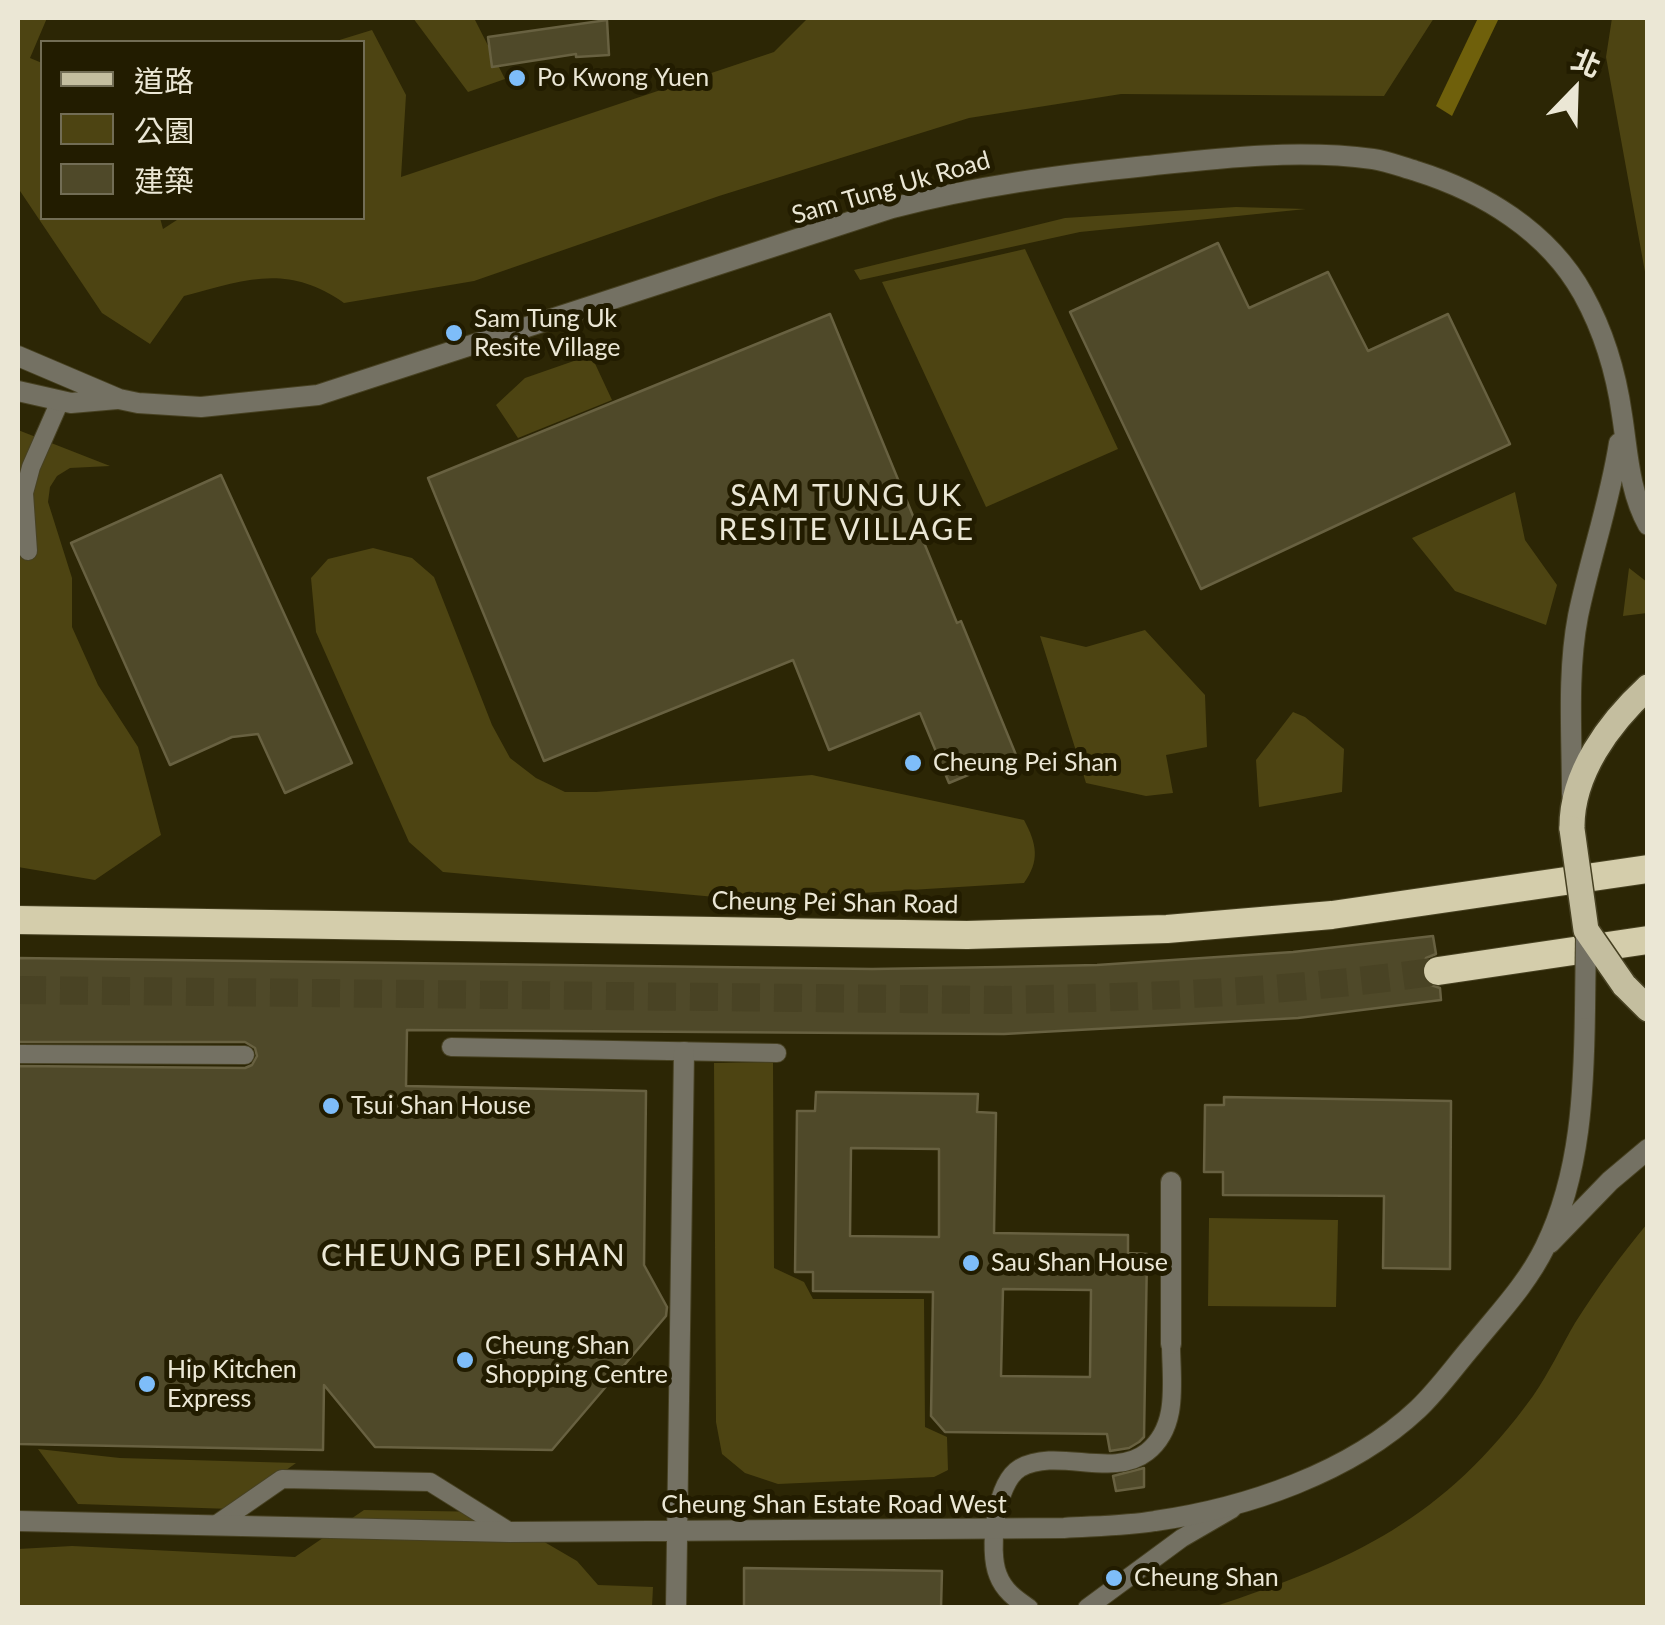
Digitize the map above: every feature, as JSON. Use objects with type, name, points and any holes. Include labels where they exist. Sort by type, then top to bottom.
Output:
[{"type":"highway","name":"Cheung Pei Shan Road","points":[[18,920],[967,935],[1127,930],[1332,915],[1648,869]]},
{"type":"highway","points":[[1438,971],[1648,940]]},
{"type":"main road","points":[[1648,686],[1608,730],[1581,782],[1572,822],[1586,930],[1624,985],[1648,1009]]},
{"type":"street","name":"Sam Tung Uk Road","points":[[18,391],[60,401],[119,399],[201,407],[318,395],[892,208],[961,190],[1025,179],[1245,156],[1316,154],[1377,159],[1452,182],[1512,215],[1547,247],[1580,289],[1603,332],[1622,416],[1630,477],[1648,526]]},
{"type":"street","name":"Sam Tung Uk Road","points":[[18,356],[119,399]]},
{"type":"street","name":"Sam Tung Uk Road","points":[[1572,822],[1572,676],[1578,617],[1614,475],[1622,416]]},
{"type":"street","name":"Cheung Shan Estate Road West","points":[[18,1520],[510,1532],[995,1528],[1153,1522],[1245,1501],[1328,1469],[1380,1438],[1418,1409],[1522,1285],[1545,1248],[1565,1194],[1576,1145],[1586,930]]},
{"type":"street","points":[[676,1608],[684,1052]]},
{"type":"street","name":"Cheung Shan Estate Road West","points":[[1545,1248],[1610,1181],[1648,1149]]},
{"type":"street","points":[[1171,1182],[1171,1344]]},
{"type":"lane","points":[[28,551],[24,493],[60,401]]},
{"type":"lane","points":[[451,1047],[777,1053]]},
{"type":"lane","points":[[18,1054],[244,1055]]},
{"type":"lane","points":[[1030,1608],[1008,1593],[994,1563],[995,1528],[1004,1484],[1020,1468],[1037,1463],[1126,1461],[1146,1454],[1170,1419],[1171,1344]]},
{"type":"lane","points":[[217,1524],[282,1478],[430,1482],[510,1532]]},
{"type":"lane","points":[[1087,1608],[1182,1538],[1245,1501]]},
{"type":"green space","points":[[18,18],[47,18],[30,58],[40,62],[40,220],[161,220],[163,229],[177,220],[365,220],[365,40],[340,40],[372,30],[406,95],[401,177],[774,52],[808,18],[1434,18],[1384,96],[1121,94],[969,118],[719,196],[474,281],[344,303],[303,283],[266,278],[184,296],[150,344],[102,313],[18,188]]},
{"type":"green space","points":[[413,18],[474,18],[505,79],[468,92]]},
{"type":"green space","points":[[1612,18],[1647,18],[1647,283],[1606,57]]},
{"type":"green space","points":[[1236,207],[1306,209],[1080,232],[860,280],[854,270],[1065,218]]},
{"type":"green space","points":[[1025,249],[1118,449],[986,507],[882,282]]},
{"type":"green space","points":[[591,355],[612,400],[518,438],[496,405],[525,378]]},
{"type":"green space","points":[[18,430],[110,466],[70,468],[57,476],[50,487],[48,502],[72,578],[72,627],[98,685],[138,747],[161,835],[95,880],[18,867]]},
{"type":"green space","points":[[1515,492],[1525,540],[1557,585],[1546,625],[1455,591],[1412,538]]},
{"type":"green space","points":[[373,548],[412,558],[434,577],[492,725],[510,758],[536,778],[565,792],[596,792],[812,775],[1024,820],[1035,852],[1033,867],[1024,883],[748,900],[443,872],[409,842],[316,632],[311,578],[328,559]]},
{"type":"green space","points":[[1629,568],[1647,582],[1647,613],[1623,616]]},
{"type":"green space","points":[[1145,630],[1205,695],[1207,747],[1166,755],[1173,793],[1146,796],[1086,783],[1040,636],[1086,647]]},
{"type":"green space","points":[[1293,712],[1344,749],[1342,792],[1259,807],[1256,760]]},
{"type":"green space","points":[[773,1062],[774,1268],[804,1282],[813,1299],[924,1299],[925,1427],[947,1437],[948,1470],[934,1477],[778,1484],[745,1473],[722,1454],[716,1422],[714,1063]]},
{"type":"green space","points":[[1209,1218],[1338,1220],[1336,1307],[1208,1306]]},
{"type":"green space","points":[[1647,1224],[1647,1607],[1213,1607],[1310,1572],[1392,1530],[1430,1505],[1465,1474],[1533,1396],[1583,1310]]},
{"type":"green space","points":[[38,1449],[120,1458],[296,1463],[232,1509],[78,1504]]},
{"type":"green space","points":[[364,1510],[493,1512],[577,1561],[598,1585],[653,1587],[652,1607],[18,1607],[18,1549],[72,1546],[295,1557]]},
{"type":"shaded area","points":[[1478,18],[1499,18],[1452,116],[1436,106]]},
{"type":"building","points":[[607,20],[609,55],[576,54],[492,67],[488,37]]},
{"type":"building","points":[[1218,243],[1249,308],[1328,272],[1368,351],[1448,314],[1510,444],[1201,589],[1070,312]]},
{"type":"building","points":[[830,314],[957,623],[961,621],[1016,755],[949,783],[920,713],[829,750],[793,660],[544,761],[428,478]]},
{"type":"building","points":[[221,475],[352,763],[285,793],[258,734],[232,737],[170,765],[71,543]]},
{"type":"building","points":[[1433,936],[1436,954],[1426,958],[1421,973],[1425,983],[1440,988],[1441,1000],[1298,1018],[1004,1034],[407,1030],[406,1086],[646,1091],[644,1265],[667,1307],[666,1316],[552,1450],[375,1447],[324,1385],[323,1450],[18,1444],[18,1066],[245,1068],[257,1056],[255,1048],[245,1042],[18,1042],[18,958],[872,969],[1003,967],[1293,952]]},
{"type":"building","name":"Sau Shan House","points":[[816,1092],[978,1094],[977,1112],[996,1113],[994,1233],[1128,1235],[1128,1253],[1147,1254],[1144,1437],[1139,1442],[1110,1451],[1107,1434],[945,1432],[931,1416],[933,1292],[813,1291],[813,1272],[795,1272],[797,1111],[815,1111]],"holes":[[[851,1148],[939,1149],[939,1237],[850,1236]],[[1003,1289],[1091,1290],[1090,1377],[1001,1376]]]},
{"type":"building","points":[[1224,1097],[1451,1101],[1450,1269],[1383,1268],[1384,1196],[1223,1195],[1223,1172],[1204,1172],[1205,1105],[1224,1105]]},
{"type":"building","points":[[1144,1468],[1144,1487],[1116,1491],[1113,1476]]},
{"type":"building","points":[[744,1568],[942,1571],[941,1608],[744,1608]]},
{"type":"tunnel","points":[[18,990],[1003,1000],[1221,992],[1438,971]]},
{"type":"place","name":"Po Kwong Yuen","points":[[517,78]]},
{"type":"place","name":"Sam Tung Uk Resite Village","points":[[454,333]]},
{"type":"place","name":"Cheung Pei Shan","points":[[913,763]]},
{"type":"place","name":"Tsui Shan House","points":[[331,1106]]},
{"type":"place","name":"Sau Shan House","points":[[971,1263]]},
{"type":"place","name":"Cheung Shan Shopping Centre","points":[[465,1360]]},
{"type":"place","name":"Hip Kitchen Express","points":[[147,1384]]},
{"type":"place","name":"Cheung Shan","points":[[1114,1578]]},
{"type":"district","name":"SAM TUNG UK RESITE VILLAGE","points":[[847,513]]},
{"type":"district","name":"CHEUNG PEI SHAN","points":[[474,1256]]}]
